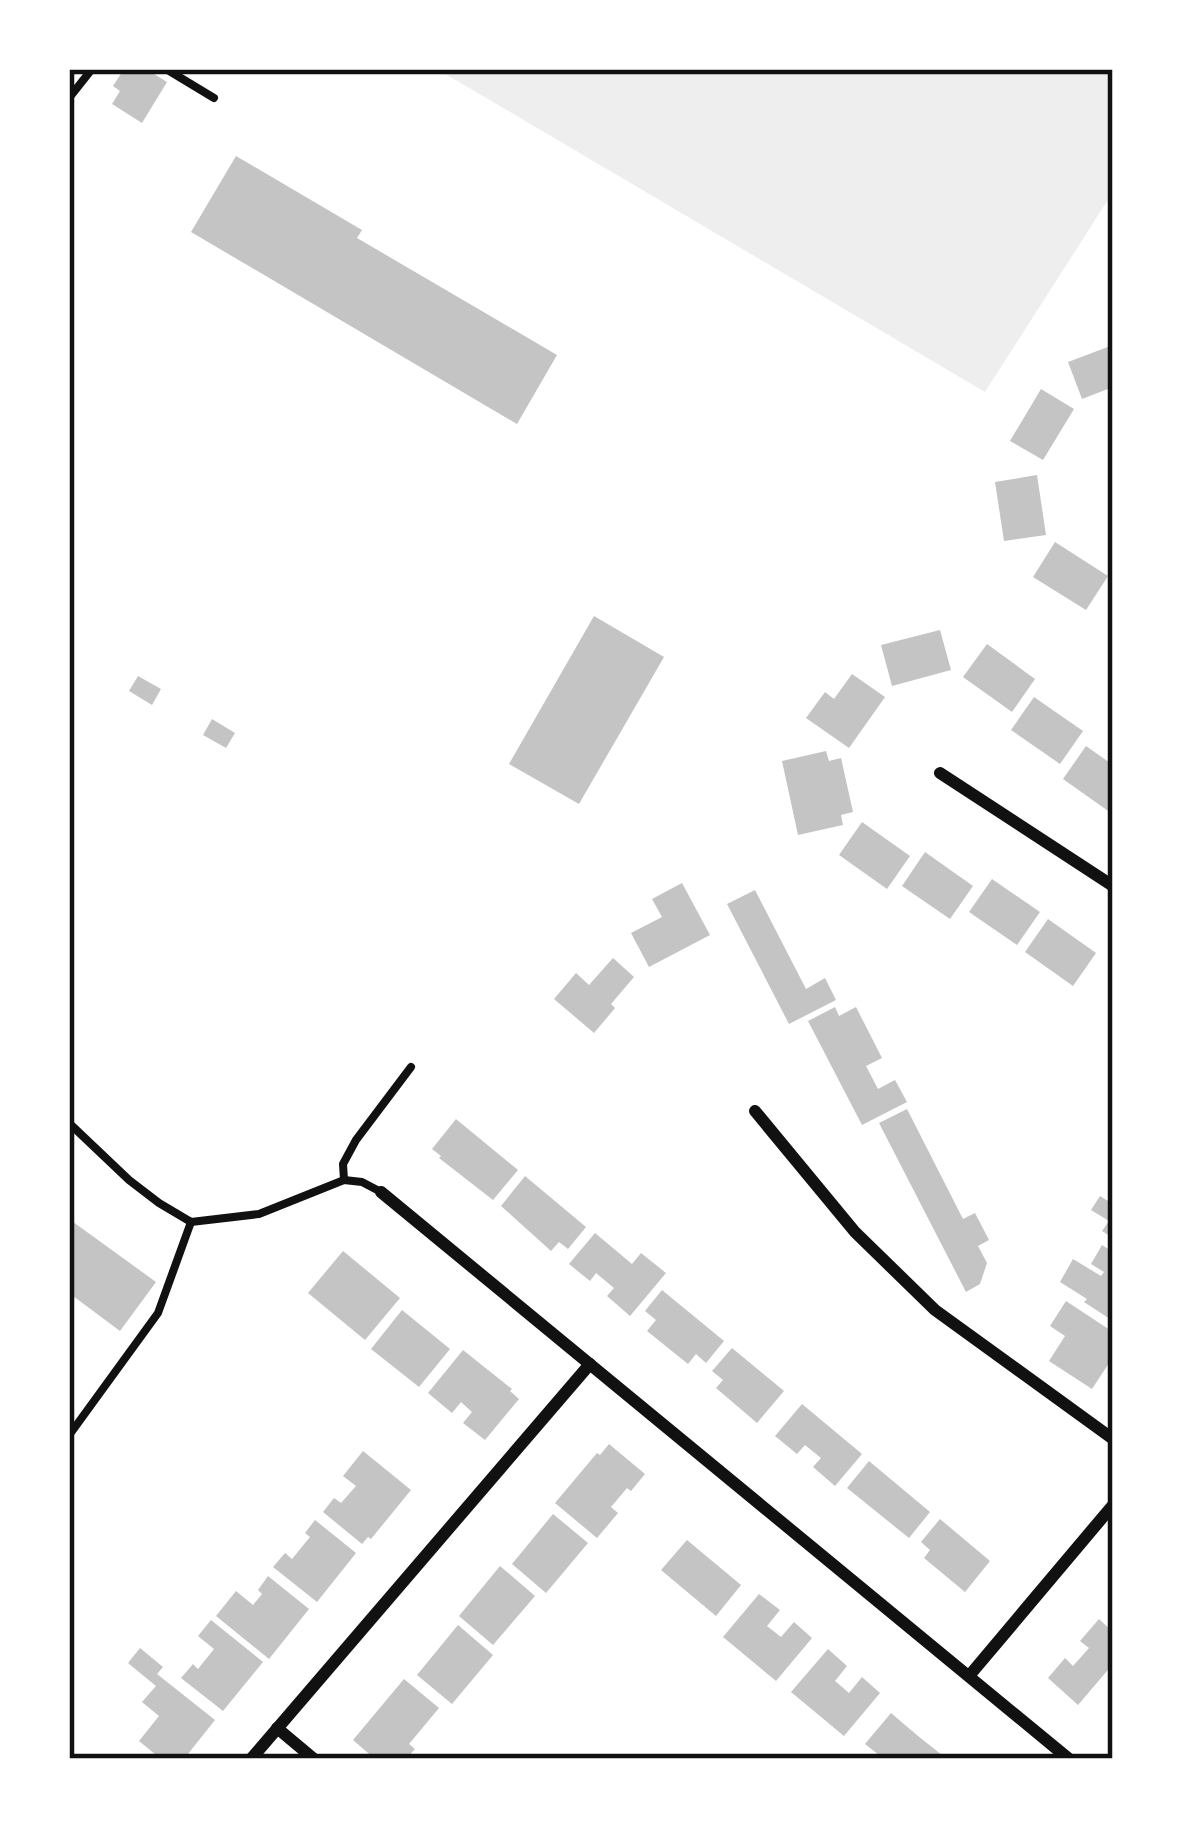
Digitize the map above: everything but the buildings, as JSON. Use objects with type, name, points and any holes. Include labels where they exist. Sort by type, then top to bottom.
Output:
[{"type":"street","points":[[940,773],[1113,886]]},
{"type":"street","points":[[755,1111],[855,1232],[935,1310],[1113,1439]]},
{"type":"street","points":[[381,1192],[1069,1759]]},
{"type":"street","points":[[251,1759],[590,1364]]},
{"type":"street","points":[[969,1676],[1113,1505]]},
{"type":"street","points":[[277,1728],[314,1759]]},
{"type":"lane","points":[[69,98],[92,69]]},
{"type":"lane","points":[[166,69],[214,98]]},
{"type":"lane","points":[[410,70],[420,69]]},
{"type":"lane","points":[[344,1180],[343,1164],[356,1140],[411,1066]]},
{"type":"lane","points":[[69,1123],[129,1180],[191,1222],[259,1214],[344,1180],[362,1182],[381,1192]]},
{"type":"lane","points":[[70,1434],[158,1313],[191,1222]]},
{"type":"shaded area","points":[[437,69],[1113,69],[1113,192],[985,392]]}]
